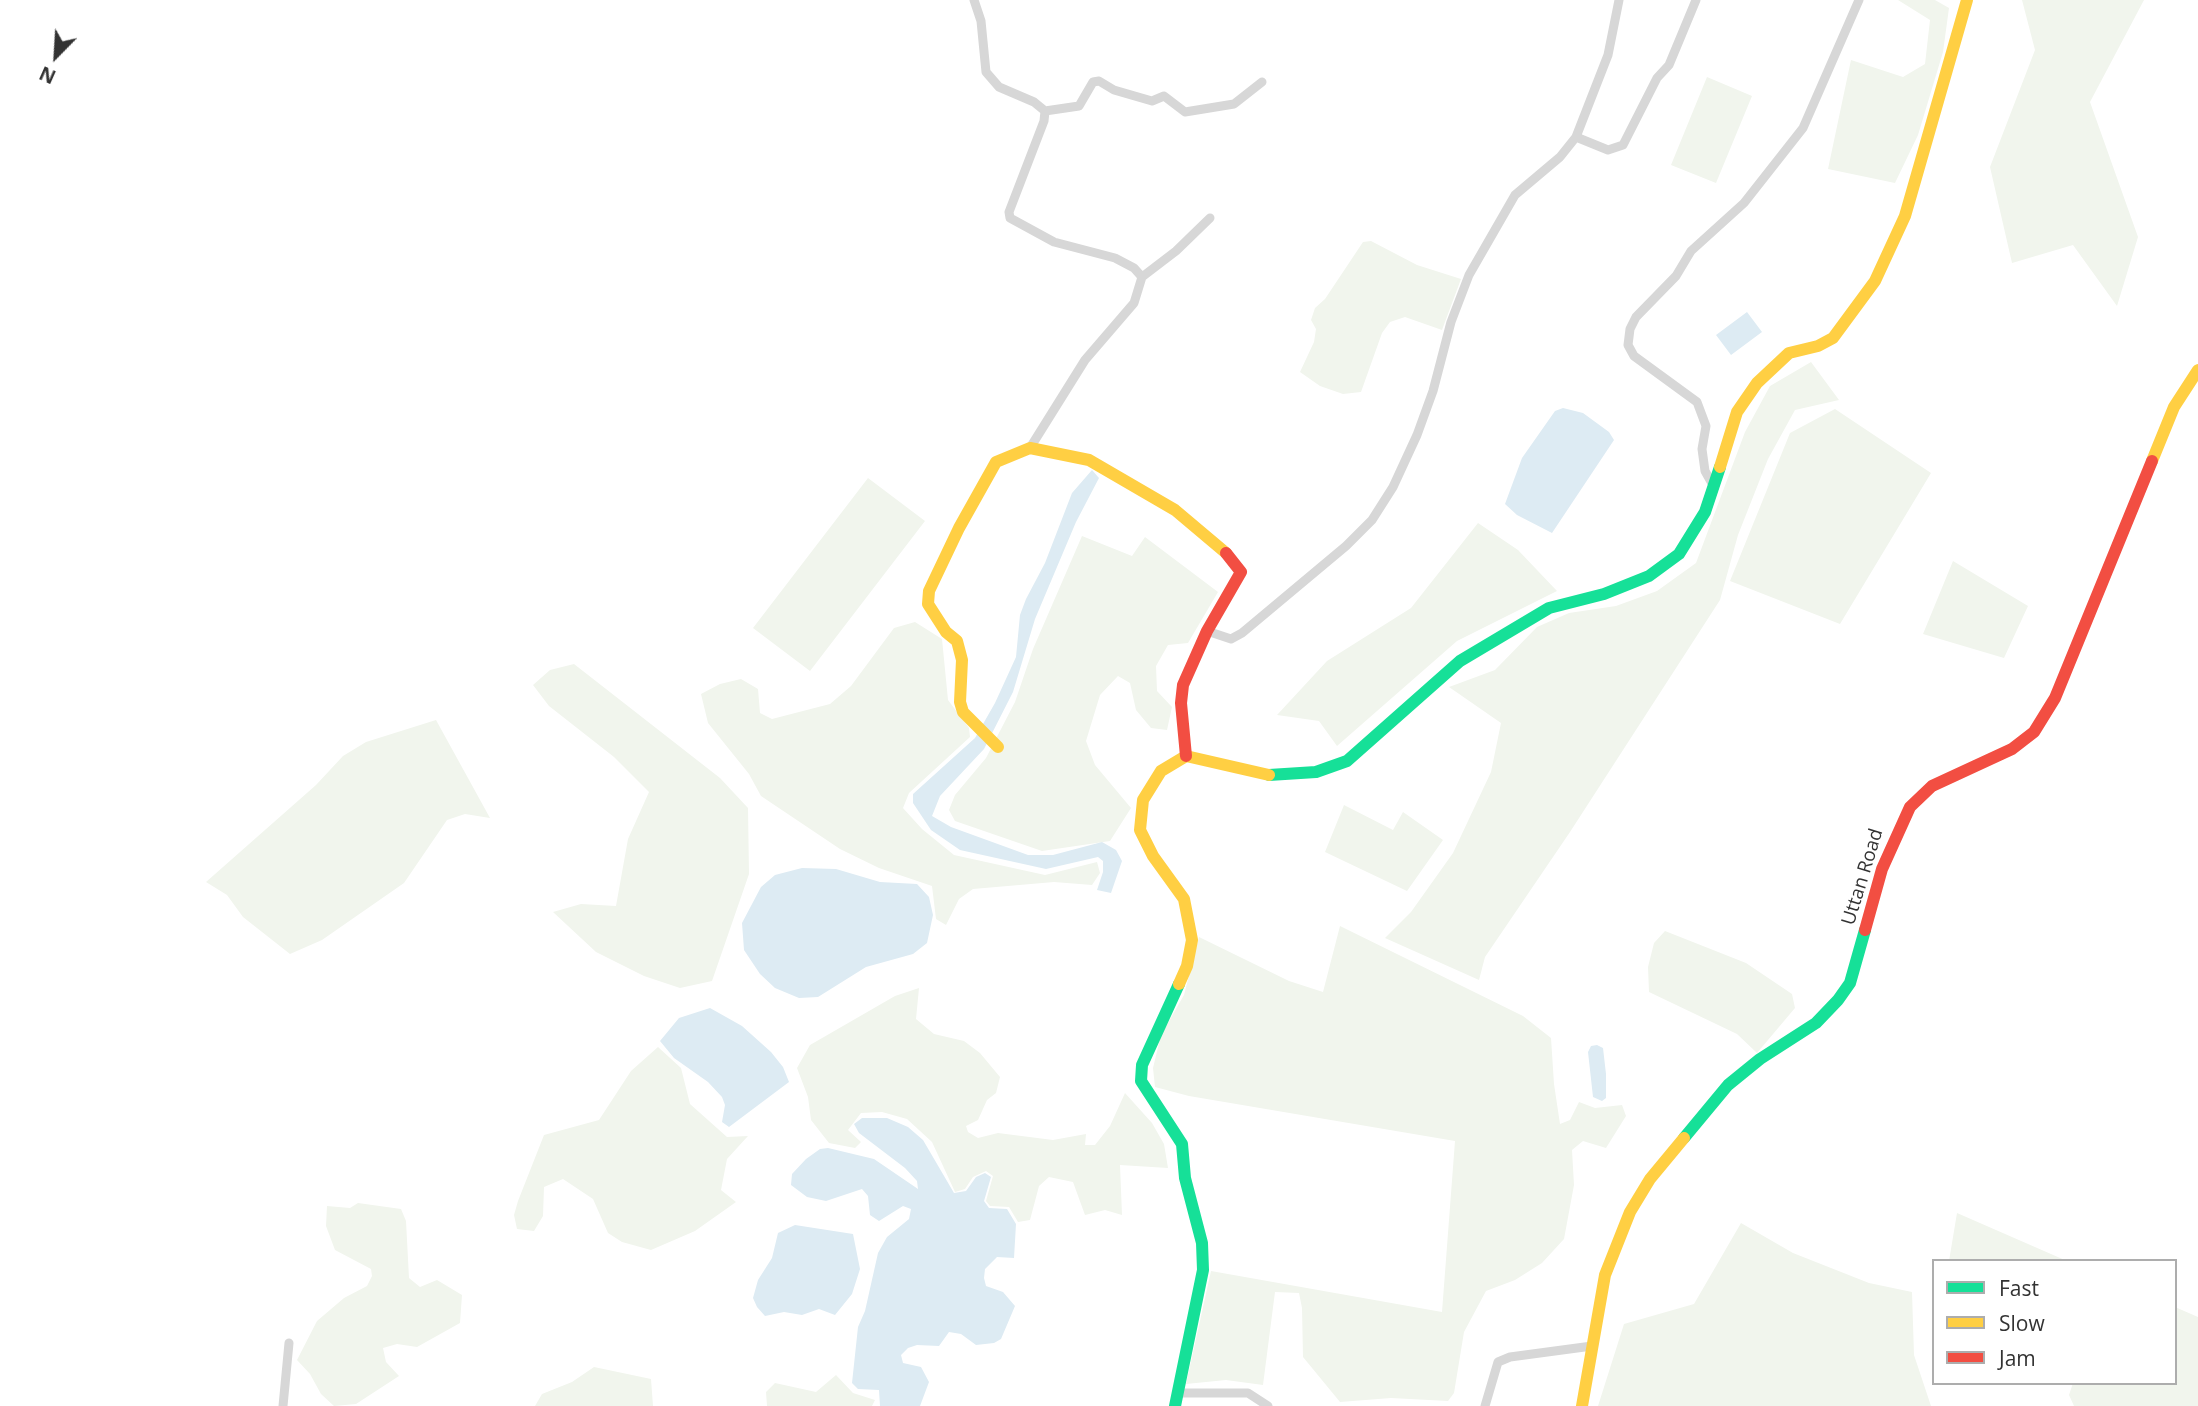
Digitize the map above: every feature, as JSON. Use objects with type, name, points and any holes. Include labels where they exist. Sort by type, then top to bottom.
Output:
[{"type":"street","points":[[974,0],[981,21],[986,72],[999,87],[1034,102],[1045,111],[1079,106],[1093,82],[1152,102],[1164,96],[1185,112],[1234,104],[1262,82]]},
{"type":"street","points":[[1208,631],[1231,639],[1242,634],[1372,520],[1393,487],[1418,436],[1451,322],[1469,275],[1515,195],[1560,158],[1576,137],[1608,55],[1619,0]]},
{"type":"street","points":[[1576,137],[1608,150],[1623,145],[1657,78],[1669,65],[1696,0]]},
{"type":"street","points":[[1714,487],[1705,471],[1702,449],[1706,426],[1697,402],[1634,356],[1628,345],[1630,329],[1636,317],[1676,276],[1691,251],[1744,203],[1803,128],[1859,0]]},
{"type":"street","points":[[1268,1406],[1248,1393],[1177,1399],[1203,1270],[1202,1243],[1185,1178],[1182,1144],[1140,1081],[1142,1065],[1187,966],[1192,940],[1184,900],[1153,856],[1140,830],[1143,800],[1161,771],[1186,756],[1257,774],[1286,776],[1316,772],[1347,761],[1460,661],[1549,608],[1604,594],[1649,576],[1679,554],[1705,512],[1737,412],[1757,383],[1789,353],[1818,346],[1833,338],[1875,281],[1905,216],[1967,0]]},
{"type":"street","points":[[1045,111],[1044,121],[1009,212],[1010,218],[1054,242],[1115,258],[1134,268],[1142,277]]},
{"type":"street","points":[[1030,448],[1085,360],[1134,303],[1142,277],[1176,251],[1210,218]]},
{"type":"street","name":"Uttan Road","points":[[1582,1406],[1605,1275],[1614,1246],[1650,1179],[1728,1085],[1760,1059],[1816,1023],[1850,983],[1882,869],[1909,807],[1932,786],[2012,749],[2034,732],[2055,698],[2174,408],[2198,370]]},
{"type":"street","points":[[998,747],[962,712],[962,660],[957,641],[946,632],[928,604],[929,591],[959,528],[996,462],[1030,448],[1079,458],[1104,468],[1194,524],[1237,564],[1241,572],[1239,580],[1208,631],[1183,685],[1181,703],[1186,756]]},
{"type":"street","points":[[283,1406],[289,1343]]},
{"type":"street","points":[[1485,1406],[1498,1362],[1510,1357],[1592,1346]]},
{"type":"shaded area","points":[[1898,0],[1935,0],[1949,8],[1943,52],[1918,135],[1895,183],[1828,169],[1851,60],[1903,77],[1925,64],[1930,20]]},
{"type":"shaded area","points":[[2022,0],[2144,0],[2090,102],[2138,237],[2117,306],[2073,245],[2012,263],[1990,167],[2035,50]]},
{"type":"shaded area","points":[[1707,77],[1752,96],[1716,183],[1671,165]]},
{"type":"shaded area","points":[[1371,241],[1417,265],[1461,279],[1442,330],[1405,317],[1390,322],[1382,333],[1361,392],[1343,394],[1320,386],[1300,372],[1314,342],[1316,329],[1311,320],[1315,308],[1325,299],[1363,242]]},
{"type":"shaded area","points":[[1747,312],[1762,332],[1731,355],[1716,335]]},
{"type":"shaded area","points":[[1811,362],[1839,400],[1795,410],[1768,459],[1738,535],[1720,600],[1570,832],[1485,957],[1479,980],[1385,938],[1411,912],[1453,853],[1491,772],[1501,723],[1449,687],[1495,670],[1537,627],[1569,613],[1616,606],[1657,591],[1696,563],[1745,432],[1770,386]]},
{"type":"shaded area","points":[[1563,408],[1583,413],[1609,432],[1614,440],[1552,533],[1517,515],[1505,504],[1522,458],[1555,411]]},
{"type":"shaded area","points":[[1835,409],[1931,473],[1840,624],[1730,581],[1790,433]]},
{"type":"shaded area","points":[[1092,470],[1099,478],[1076,522],[1035,619],[1013,692],[984,749],[940,796],[932,816],[951,827],[1028,855],[1053,855],[1102,842],[1116,850],[1122,861],[1111,893],[1097,890],[1103,872],[1103,861],[1098,857],[1046,869],[960,850],[931,830],[913,803],[913,794],[975,738],[995,703],[1016,657],[1020,615],[1026,599],[1045,563],[1072,493]]},
{"type":"shaded area","points":[[868,478],[925,521],[810,671],[753,628]]},
{"type":"shaded area","points":[[1478,523],[1518,550],[1557,591],[1457,641],[1337,746],[1319,721],[1277,715],[1327,661],[1411,608]]},
{"type":"shaded area","points":[[1082,536],[1132,556],[1145,537],[1218,592],[1188,643],[1168,645],[1156,666],[1157,691],[1172,707],[1167,730],[1151,728],[1136,710],[1130,683],[1118,676],[1100,695],[1086,741],[1095,765],[1131,808],[1110,841],[1042,851],[955,821],[949,810],[955,795],[986,758],[1015,702],[1033,649]]},
{"type":"shaded area","points":[[1953,561],[2028,606],[2004,658],[1923,634]]},
{"type":"shaded area","points":[[915,622],[942,639],[948,700],[969,728],[970,737],[909,793],[903,808],[922,829],[954,855],[1045,875],[1097,862],[1100,873],[1092,885],[1054,882],[973,889],[959,899],[946,925],[936,919],[932,886],[879,868],[840,849],[761,796],[749,774],[708,723],[701,694],[720,684],[741,679],[758,689],[760,713],[772,719],[830,704],[851,686],[894,628]]},
{"type":"shaded area","points":[[574,664],[720,778],[748,808],[749,874],[712,981],[680,988],[644,976],[596,952],[553,912],[581,904],[616,906],[628,839],[649,792],[614,757],[549,706],[533,685],[550,670]]},
{"type":"shaded area","points":[[436,720],[490,818],[465,814],[447,820],[404,883],[322,940],[290,954],[243,917],[227,895],[206,882],[316,785],[343,756],[366,742]]},
{"type":"shaded area","points":[[1344,805],[1393,830],[1403,812],[1443,840],[1407,891],[1325,852]]},
{"type":"shaded area","points":[[802,868],[836,869],[880,882],[917,884],[929,897],[933,915],[927,943],[913,954],[866,967],[818,997],[799,998],[775,988],[760,974],[744,950],[742,923],[761,887],[775,875]]},
{"type":"shaded area","points":[[1340,926],[1523,1016],[1551,1038],[1560,1124],[1570,1120],[1579,1102],[1595,1108],[1622,1105],[1626,1116],[1606,1148],[1583,1141],[1572,1150],[1574,1185],[1564,1239],[1542,1263],[1515,1280],[1486,1291],[1464,1332],[1454,1393],[1448,1401],[1391,1398],[1340,1402],[1303,1357],[1299,1293],[1275,1292],[1263,1385],[1226,1380],[1186,1384],[1211,1271],[1442,1312],[1455,1141],[1189,1096],[1155,1087],[1153,1068],[1161,1035],[1184,995],[1199,937],[1289,981],[1323,992]]},
{"type":"shaded area","points":[[1665,931],[1746,963],[1792,994],[1795,1008],[1757,1053],[1737,1034],[1649,992],[1648,967],[1654,943]]},
{"type":"shaded area","points":[[919,988],[916,1019],[934,1034],[964,1041],[980,1053],[1000,1077],[996,1093],[987,1100],[978,1120],[966,1126],[968,1132],[978,1138],[998,1133],[1053,1140],[1086,1134],[1085,1145],[1095,1145],[1110,1126],[1125,1093],[1152,1123],[1164,1144],[1168,1168],[1120,1165],[1122,1215],[1105,1210],[1085,1215],[1073,1182],[1049,1177],[1039,1186],[1030,1220],[1018,1222],[1009,1207],[990,1206],[986,1201],[993,1176],[986,1171],[973,1177],[965,1189],[955,1192],[932,1142],[907,1119],[882,1112],[861,1113],[848,1130],[861,1142],[855,1148],[829,1143],[811,1120],[808,1097],[797,1068],[810,1045],[895,996]]},
{"type":"shaded area","points":[[710,1008],[742,1026],[771,1052],[783,1067],[789,1082],[729,1127],[722,1122],[725,1105],[722,1097],[708,1082],[674,1058],[660,1041],[679,1018]]},
{"type":"shaded area","points":[[1591,1046],[1603,1048],[1606,1074],[1606,1098],[1602,1101],[1593,1097],[1588,1052]]},
{"type":"shaded area","points":[[658,1047],[681,1068],[690,1104],[727,1137],[748,1136],[727,1159],[721,1190],[736,1202],[695,1231],[651,1250],[622,1242],[608,1233],[593,1199],[563,1179],[544,1187],[543,1216],[534,1231],[517,1229],[514,1215],[518,1201],[544,1135],[599,1120],[631,1071]]},
{"type":"shaded area","points":[[862,1118],[887,1118],[908,1127],[923,1140],[954,1193],[966,1191],[976,1177],[985,1173],[991,1177],[984,1201],[989,1208],[1007,1209],[1016,1224],[1014,1258],[997,1257],[985,1269],[986,1286],[1003,1292],[1015,1306],[1001,1339],[994,1343],[976,1345],[961,1334],[949,1332],[939,1346],[917,1345],[908,1348],[901,1355],[903,1363],[921,1367],[929,1382],[920,1406],[880,1406],[879,1390],[858,1389],[852,1383],[858,1327],[865,1311],[878,1253],[887,1237],[909,1219],[911,1209],[903,1206],[879,1221],[870,1215],[868,1196],[862,1189],[826,1201],[807,1197],[791,1185],[792,1174],[806,1159],[820,1149],[828,1148],[874,1159],[918,1189],[917,1181],[905,1168],[859,1133],[854,1124]]},
{"type":"shaded area","points":[[358,1203],[401,1209],[406,1221],[409,1278],[420,1287],[437,1280],[462,1295],[460,1323],[417,1347],[397,1344],[383,1348],[386,1362],[399,1376],[356,1404],[334,1406],[321,1394],[310,1374],[297,1360],[317,1321],[344,1298],[367,1286],[372,1276],[371,1269],[335,1250],[326,1226],[327,1206],[350,1208]]},
{"type":"shaded area","points":[[1957,1213],[2062,1259],[1949,1259]]},
{"type":"shaded area","points":[[1741,1223],[1793,1253],[1869,1283],[1912,1292],[1914,1355],[1931,1406],[1598,1406],[1624,1324],[1694,1304]]},
{"type":"shaded area","points":[[795,1225],[853,1234],[860,1269],[852,1294],[835,1315],[819,1309],[802,1315],[784,1312],[765,1316],[753,1298],[758,1280],[772,1258],[778,1233]]},
{"type":"shaded area","points":[[2177,1308],[2198,1317],[2198,1406],[2074,1406],[2069,1395],[2072,1385],[2177,1385]]},
{"type":"shaded area","points":[[594,1367],[651,1379],[653,1406],[535,1406],[542,1394],[572,1382]]},
{"type":"shaded area","points":[[836,1375],[853,1393],[875,1400],[872,1406],[767,1406],[766,1392],[775,1383],[816,1392]]},
{"type":"traffic: fast","points":[[1269,775],[1316,772],[1347,761],[1460,661],[1549,608],[1604,594],[1649,576],[1679,554],[1705,512],[1720,467]]},
{"type":"traffic: fast","points":[[1684,1138],[1728,1085],[1760,1059],[1816,1023],[1838,1000],[1850,983],[1865,930]]},
{"type":"traffic: fast","points":[[1175,1406],[1203,1270],[1202,1243],[1185,1178],[1182,1144],[1141,1081],[1142,1065],[1179,984]]},
{"type":"traffic: slow","points":[[1720,467],[1737,412],[1757,383],[1789,353],[1818,346],[1833,338],[1875,281],[1905,216],[1967,0]]},
{"type":"traffic: slow","points":[[2152,461],[2174,407],[2198,370]]},
{"type":"traffic: slow","points":[[998,747],[963,712],[960,702],[962,660],[957,641],[946,632],[928,604],[929,591],[959,528],[996,462],[1030,448],[1089,460],[1175,510],[1226,553]]},
{"type":"traffic: slow","points":[[1179,984],[1187,966],[1192,940],[1184,899],[1153,856],[1140,830],[1143,800],[1161,771],[1186,756],[1269,775]]},
{"type":"traffic: slow","points":[[1582,1406],[1605,1275],[1630,1212],[1650,1179],[1684,1138]]},
{"type":"traffic: jam","points":[[1865,930],[1882,869],[1910,807],[1932,786],[2012,749],[2034,732],[2055,698],[2152,461]]},
{"type":"traffic: jam","points":[[1186,756],[1181,703],[1183,685],[1207,631],[1241,572],[1226,553]]}]
